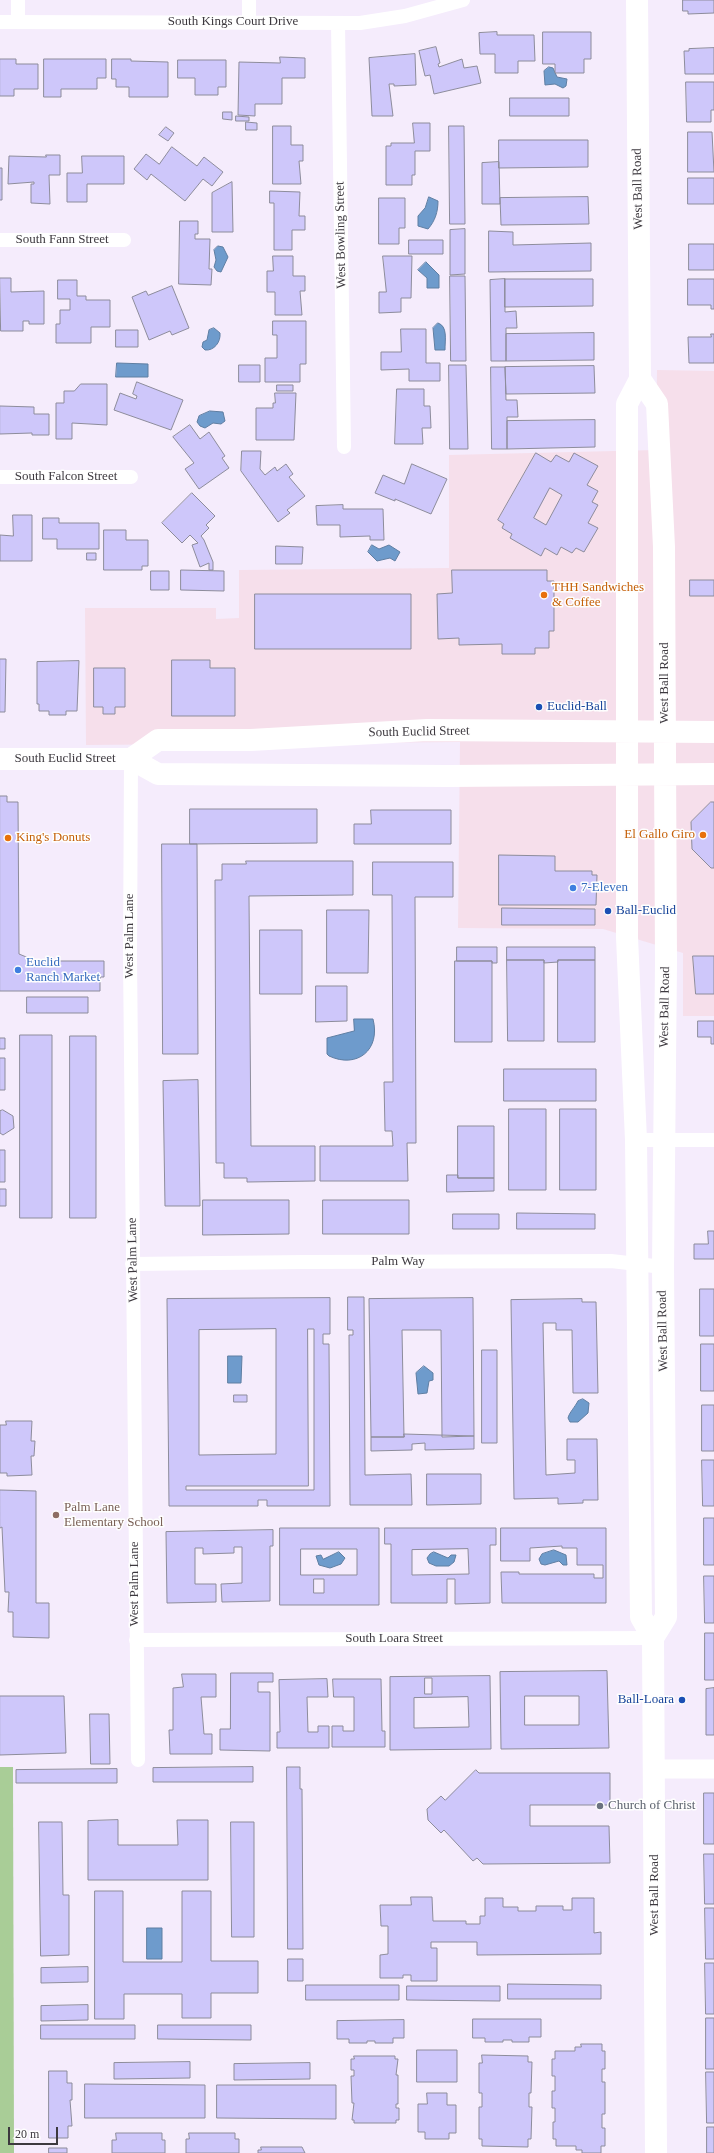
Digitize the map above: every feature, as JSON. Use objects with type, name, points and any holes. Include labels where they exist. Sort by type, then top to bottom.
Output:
[{"type":"main road","name":"West Ball Road","points":[[637,0],[640,379],[627,404],[626,775],[628,984],[636,1140],[641,1617],[653,1638],[656,2153]]},
{"type":"main road","name":"West Ball Road","points":[[640,379],[657,404],[664,522],[666,962],[663,1140],[663,1267],[666,1617],[653,1638]]},
{"type":"main road","name":"South Euclid Street","points":[[131,759],[158,740],[251,740],[427,730],[714,732]]},
{"type":"main road","name":"South Euclid Street","points":[[0,759],[131,759],[158,774],[714,774]]},
{"type":"street","points":[[18,0],[18,22]]},
{"type":"street","points":[[249,0],[249,22]]},
{"type":"street","name":"South Kings Court Drive","points":[[0,22],[338,23],[383,20],[463,0]]},
{"type":"street","name":"West Bowling Street","points":[[338,23],[344,446]]},
{"type":"street","name":"South Fann Street","points":[[0,240],[124,240]]},
{"type":"street","name":"South Falcon Street","points":[[0,478],[131,477]]},
{"type":"street","name":"West Palm Lane","points":[[131,759],[130,956],[132,1264],[138,1760]]},
{"type":"street","points":[[636,1140],[714,1140]]},
{"type":"street","name":"Palm Way","points":[[132,1264],[611,1261],[663,1267]]},
{"type":"street","name":"South Loara Street","points":[[136,1640],[653,1638]]},
{"type":"street","points":[[654,1769],[714,1769]]},
{"type":"shaded area","points":[[657,370],[714,371],[714,1016],[683,1016],[683,953],[603,929],[458,928],[460,742],[86,745],[85,608],[216,608],[216,619],[239,618],[239,570],[449,568],[449,455],[656,450]]},
{"type":"green space","points":[[0,1767],[13,1767],[14,2153],[0,2153]]},
{"type":"water","points":[[549,67],[553,68],[557,77],[567,79],[566,86],[563,88],[555,84],[545,85],[544,71]]},
{"type":"water","points":[[429,197],[438,201],[436,216],[428,229],[418,226],[418,216],[425,208]]},
{"type":"water","points":[[218,246],[223,247],[228,257],[221,272],[217,271],[214,267],[216,260],[214,250]]},
{"type":"water","points":[[426,262],[439,275],[439,288],[427,288],[427,278],[418,270]]},
{"type":"water","points":[[438,323],[445,330],[445,350],[435,350],[433,328]]},
{"type":"water","points":[[214,328],[220,333],[218,343],[211,349],[205,350],[202,347],[203,342],[207,340],[209,330]]},
{"type":"water","points":[[117,363],[148,364],[148,377],[116,377]]},
{"type":"water","points":[[210,411],[223,412],[225,421],[221,424],[213,423],[205,428],[200,426],[197,422],[199,416]]},
{"type":"water","points":[[372,545],[379,549],[389,545],[400,552],[395,561],[390,558],[377,561],[368,552]]},
{"type":"water","points":[[354,1019],[373,1019],[375,1030],[370,1048],[357,1058],[349,1060],[329,1056],[327,1054],[327,1038],[354,1031]]},
{"type":"water","points":[[228,1356],[242,1356],[241,1383],[228,1383]]},
{"type":"water","points":[[424,1366],[433,1373],[433,1380],[429,1381],[427,1393],[418,1394],[416,1373]]},
{"type":"water","points":[[583,1399],[589,1403],[588,1413],[578,1422],[570,1422],[568,1418],[570,1414],[578,1401]]},
{"type":"water","points":[[554,1550],[566,1555],[567,1565],[563,1565],[559,1561],[545,1565],[541,1564],[539,1559],[542,1554]]},
{"type":"water","points":[[339,1552],[345,1558],[341,1564],[330,1568],[319,1565],[316,1556],[321,1555],[323,1559]]},
{"type":"water","points":[[434,1552],[448,1558],[451,1555],[456,1555],[454,1562],[449,1566],[436,1566],[429,1563],[427,1558]]},
{"type":"water","points":[[147,1928],[162,1928],[162,1959],[147,1959]]},
{"type":"building","points":[[683,0],[714,0],[714,13],[688,14],[688,11],[683,11]]},
{"type":"building","points":[[497,32],[497,35],[534,35],[535,61],[518,61],[518,73],[495,73],[495,54],[480,54],[479,33]]},
{"type":"building","points":[[543,32],[591,32],[591,59],[584,59],[584,73],[555,73],[555,64],[543,64]]},
{"type":"building","points":[[436,47],[440,63],[438,64],[439,67],[462,59],[464,68],[477,66],[481,83],[434,94],[430,75],[425,76],[419,51]]},
{"type":"building","points":[[714,48],[714,74],[685,74],[684,51],[689,51],[689,49]]},
{"type":"building","points":[[415,54],[416,85],[394,86],[394,84],[389,84],[393,116],[372,116],[369,58]]},
{"type":"building","points":[[280,57],[305,58],[305,78],[282,78],[282,104],[255,104],[255,116],[238,115],[239,62],[280,63]]},
{"type":"building","points":[[0,59],[16,59],[16,64],[38,64],[38,89],[14,89],[14,96],[0,96]]},
{"type":"building","points":[[44,59],[106,59],[106,78],[97,78],[97,89],[61,89],[61,97],[44,97]]},
{"type":"building","points":[[112,59],[168,62],[168,97],[129,97],[129,87],[116,87],[116,79],[112,79]]},
{"type":"building","points":[[178,60],[226,60],[226,87],[218,87],[218,95],[195,95],[195,78],[178,78]]},
{"type":"building","points":[[686,82],[714,82],[714,110],[711,110],[711,122],[687,122]]},
{"type":"building","points":[[510,98],[569,98],[569,116],[510,116]]},
{"type":"building","points":[[223,112],[232,112],[232,120],[223,119]]},
{"type":"building","points":[[236,116],[249,117],[249,121],[236,121]]},
{"type":"building","points":[[246,122],[257,123],[257,130],[246,130]]},
{"type":"building","points":[[413,123],[430,123],[430,151],[415,151],[415,175],[412,175],[412,185],[386,185],[386,146],[391,146],[391,143],[414,143]]},
{"type":"building","points":[[273,126],[291,126],[291,145],[303,145],[303,161],[299,161],[301,184],[273,184]]},
{"type":"building","points":[[449,126],[464,126],[465,224],[450,224]]},
{"type":"building","points":[[166,127],[174,133],[168,141],[159,135]]},
{"type":"building","points":[[688,132],[712,132],[714,172],[688,172]]},
{"type":"building","points":[[499,140],[588,140],[588,167],[499,168]]},
{"type":"building","points":[[172,147],[197,166],[204,157],[223,172],[212,186],[203,179],[185,201],[151,174],[147,180],[134,169],[146,154],[159,164]]},
{"type":"building","points":[[46,155],[60,155],[60,175],[49,175],[50,204],[31,203],[31,184],[34,184],[34,182],[8,184],[9,156],[46,157]]},
{"type":"building","points":[[82,156],[124,156],[124,184],[87,184],[87,202],[67,202],[67,173],[82,173]]},
{"type":"building","points":[[499,162],[500,204],[482,204],[482,163]]},
{"type":"building","points":[[0,168],[2,168],[2,200],[0,200]]},
{"type":"building","points":[[688,178],[714,178],[714,204],[688,204]]},
{"type":"building","points":[[232,182],[233,232],[212,232],[212,193]]},
{"type":"building","points":[[270,191],[300,192],[299,216],[305,216],[305,230],[292,230],[292,250],[274,250],[274,203],[270,203]]},
{"type":"building","points":[[588,197],[589,224],[501,225],[500,198]]},
{"type":"building","points":[[379,198],[405,198],[405,228],[399,228],[399,244],[379,244]]},
{"type":"building","points":[[180,221],[198,221],[198,234],[195,234],[195,239],[210,239],[209,269],[212,269],[211,285],[179,284]]},
{"type":"building","points":[[465,229],[465,274],[450,275],[450,230]]},
{"type":"building","points":[[489,231],[513,232],[513,245],[591,243],[591,271],[489,272]]},
{"type":"building","points":[[409,240],[443,240],[443,254],[409,254]]},
{"type":"building","points":[[689,244],[714,244],[714,270],[689,270]]},
{"type":"building","points":[[273,256],[293,256],[293,276],[305,276],[305,291],[300,291],[302,315],[275,315],[275,292],[267,292],[267,271],[273,271]]},
{"type":"building","points":[[383,256],[412,256],[411,298],[401,298],[401,312],[379,313],[379,292],[386,292]]},
{"type":"building","points":[[450,276],[465,276],[466,361],[451,361]]},
{"type":"building","points":[[0,278],[11,278],[11,292],[44,291],[44,324],[29,324],[29,321],[23,321],[23,331],[1,331]]},
{"type":"building","points":[[505,279],[593,279],[593,306],[505,307]]},
{"type":"building","points":[[505,279],[505,312],[516,311],[517,328],[506,328],[506,361],[491,361],[490,280]]},
{"type":"building","points":[[688,279],[714,279],[714,309],[711,309],[711,305],[688,305]]},
{"type":"building","points":[[58,280],[77,280],[77,296],[86,296],[86,300],[110,300],[110,327],[91,327],[91,343],[56,343],[56,324],[60,324],[60,310],[70,310],[70,299],[58,299]]},
{"type":"building","points":[[172,286],[189,328],[172,335],[170,331],[149,340],[132,297],[146,291],[148,295]]},
{"type":"building","points":[[273,321],[306,321],[306,364],[300,364],[300,382],[265,382],[265,358],[277,358],[277,335],[273,335]]},
{"type":"building","points":[[401,329],[426,329],[426,363],[440,363],[440,381],[409,381],[409,369],[381,370],[381,352],[401,352]]},
{"type":"building","points":[[116,330],[138,330],[138,347],[116,347]]},
{"type":"building","points":[[594,333],[594,360],[506,361],[506,334]]},
{"type":"building","points":[[711,334],[714,334],[714,363],[689,363],[688,337],[711,337]]},
{"type":"building","points":[[239,365],[260,365],[260,382],[239,382]]},
{"type":"building","points":[[449,365],[466,365],[468,449],[450,449]]},
{"type":"building","points":[[594,366],[595,393],[506,394],[505,367]]},
{"type":"building","points":[[491,367],[505,367],[506,400],[517,400],[518,417],[507,417],[507,449],[492,449]]},
{"type":"building","points":[[137,382],[183,400],[171,430],[114,410],[120,393],[136,399],[137,396],[133,394]]},
{"type":"building","points":[[81,384],[107,384],[107,425],[72,423],[72,439],[56,439],[56,403],[64,403],[64,391],[74,391]]},
{"type":"building","points":[[277,385],[293,385],[293,391],[277,391]]},
{"type":"building","points":[[397,389],[424,389],[424,406],[430,406],[431,428],[422,428],[423,444],[395,444]]},
{"type":"building","points":[[275,393],[296,393],[294,440],[256,440],[256,408],[273,408],[273,403],[275,403]]},
{"type":"building","points":[[0,406],[34,407],[34,414],[49,414],[49,435],[32,435],[32,433],[0,434]]},
{"type":"building","points":[[595,420],[595,447],[507,449],[507,421]]},
{"type":"building","points":[[190,425],[200,439],[209,432],[225,456],[222,458],[229,468],[199,489],[185,469],[194,463],[173,437]]},
{"type":"building","points":[[242,451],[261,451],[260,469],[265,475],[275,467],[277,471],[286,464],[293,474],[289,477],[305,496],[287,510],[290,513],[278,522],[241,471]]},
{"type":"building","points":[[536,453],[551,462],[556,455],[569,462],[574,453],[598,466],[587,485],[598,491],[592,502],[598,505],[588,523],[598,528],[584,552],[576,548],[572,553],[561,547],[557,555],[545,548],[541,556],[510,538],[512,534],[502,528],[504,524],[498,520]],"holes":[[[550,488],[562,495],[546,525],[534,518]]]},
{"type":"building","points":[[412,464],[447,479],[431,514],[395,499],[395,501],[375,493],[383,475],[404,484]]},
{"type":"building","points":[[192,493],[215,516],[206,525],[209,528],[201,536],[213,562],[213,570],[209,570],[209,563],[200,567],[192,545],[198,543],[190,535],[182,543],[162,523]]},
{"type":"building","points":[[343,505],[343,509],[383,509],[384,540],[370,540],[370,536],[340,537],[340,525],[317,525],[316,506]]},
{"type":"building","points":[[13,515],[32,515],[32,561],[0,561],[0,535],[13,536]]},
{"type":"building","points":[[43,518],[59,518],[59,523],[99,523],[99,549],[57,549],[57,539],[43,539]]},
{"type":"building","points":[[104,530],[126,530],[126,540],[148,540],[148,566],[142,566],[142,570],[104,570]]},
{"type":"building","points":[[276,546],[303,547],[302,564],[276,564]]},
{"type":"building","points":[[87,553],[96,553],[96,560],[87,560]]},
{"type":"building","points":[[181,570],[224,571],[224,591],[181,590]]},
{"type":"building","points":[[452,570],[547,570],[547,581],[554,581],[554,631],[549,631],[549,648],[535,648],[535,654],[502,654],[502,644],[459,645],[459,638],[438,639],[437,594],[452,593]]},
{"type":"building","points":[[151,571],[169,571],[169,590],[151,590]]},
{"type":"building","points":[[690,580],[714,580],[714,596],[690,596]]},
{"type":"building","points":[[255,594],[411,594],[411,649],[255,649]]},
{"type":"building","points":[[0,659],[6,659],[5,712],[0,712]]},
{"type":"building","points":[[172,660],[210,660],[210,668],[235,668],[235,716],[172,716]]},
{"type":"building","points":[[79,661],[77,711],[66,711],[66,715],[49,715],[49,711],[39,711],[39,704],[37,704],[37,662]]},
{"type":"building","points":[[94,668],[125,668],[125,707],[115,707],[115,714],[103,714],[103,707],[94,707]]},
{"type":"building","points":[[0,796],[7,796],[7,802],[18,802],[19,954],[36,961],[104,961],[104,977],[100,977],[100,991],[0,991]]},
{"type":"building","name":"El Gallo Giro","points":[[711,802],[714,802],[714,868],[711,868],[692,849],[691,822]]},
{"type":"building","points":[[190,809],[317,809],[317,843],[190,844]]},
{"type":"building","points":[[371,810],[451,810],[451,844],[354,844],[354,824],[371,824]]},
{"type":"building","points":[[162,844],[197,844],[198,1054],[163,1054]]},
{"type":"building","points":[[499,855],[555,856],[555,871],[592,871],[592,875],[597,875],[596,905],[499,905]]},
{"type":"building","points":[[246,861],[353,861],[353,895],[249,896],[251,1146],[315,1146],[315,1181],[247,1182],[247,1178],[224,1178],[224,1163],[216,1163],[215,880],[222,880],[222,864],[246,864]]},
{"type":"building","points":[[373,862],[453,862],[453,897],[415,897],[416,1143],[407,1143],[408,1181],[320,1181],[320,1146],[393,1146],[392,1131],[385,1131],[384,1082],[393,1082],[392,895],[373,895]]},
{"type":"building","points":[[502,908],[595,909],[595,925],[502,925]]},
{"type":"building","points":[[327,910],[369,910],[368,973],[327,973]]},
{"type":"building","points":[[260,930],[302,930],[302,994],[260,994]]},
{"type":"building","points":[[457,947],[497,947],[497,963],[492,963],[492,961],[457,961]]},
{"type":"building","points":[[507,947],[595,947],[595,960],[558,960],[558,962],[544,963],[544,960],[507,960]]},
{"type":"building","points":[[693,956],[714,956],[714,994],[696,994]]},
{"type":"building","points":[[507,960],[544,960],[544,1041],[508,1041]]},
{"type":"building","points":[[558,960],[595,960],[595,1042],[558,1042]]},
{"type":"building","points":[[455,961],[492,961],[492,1042],[455,1042]]},
{"type":"building","points":[[316,986],[347,986],[347,1021],[316,1022]]},
{"type":"building","points":[[27,997],[88,997],[88,1013],[27,1013]]},
{"type":"building","points":[[698,1021],[714,1021],[714,1044],[711,1044],[711,1037],[698,1037]]},
{"type":"building","points":[[20,1035],[52,1035],[52,1218],[20,1218]]},
{"type":"building","points":[[70,1036],[96,1036],[96,1218],[70,1218]]},
{"type":"building","points":[[0,1038],[5,1038],[5,1049],[0,1049]]},
{"type":"building","points":[[0,1058],[5,1058],[5,1090],[0,1090]]},
{"type":"building","points":[[504,1069],[596,1069],[596,1101],[504,1101]]},
{"type":"building","points":[[198,1080],[200,1206],[165,1206],[163,1081]]},
{"type":"building","points":[[509,1109],[546,1109],[546,1190],[509,1190]]},
{"type":"building","points":[[560,1109],[596,1109],[596,1190],[560,1190]]},
{"type":"building","points":[[3,1110],[13,1116],[14,1128],[3,1135],[0,1133],[0,1111]]},
{"type":"building","points":[[458,1126],[494,1126],[494,1178],[458,1178]]},
{"type":"building","points":[[0,1150],[5,1150],[5,1182],[0,1182]]},
{"type":"building","points":[[447,1175],[458,1175],[458,1178],[494,1178],[494,1191],[447,1192]]},
{"type":"building","points":[[0,1189],[6,1189],[6,1206],[0,1206]]},
{"type":"building","points":[[203,1200],[289,1200],[289,1234],[203,1235]]},
{"type":"building","points":[[323,1200],[409,1200],[409,1234],[323,1234]]},
{"type":"building","points":[[517,1213],[595,1214],[595,1229],[517,1229]]},
{"type":"building","points":[[453,1214],[499,1214],[499,1229],[453,1229]]},
{"type":"building","points":[[708,1231],[714,1231],[714,1259],[694,1259],[694,1244],[708,1244]]},
{"type":"building","points":[[700,1289],[714,1289],[714,1336],[700,1336]]},
{"type":"building","points":[[348,1297],[364,1297],[365,1475],[411,1474],[412,1505],[350,1505],[349,1335],[353,1335],[353,1330],[348,1330]]},
{"type":"building","points":[[330,1298],[330,1334],[323,1334],[323,1344],[329,1344],[330,1506],[267,1506],[267,1500],[258,1500],[258,1506],[169,1506],[167,1299]],"holes":[[[276,1329],[276,1454],[199,1455],[199,1330]],[[308,1329],[314,1329],[314,1490],[186,1490],[186,1486],[308,1486]]]},
{"type":"building","points":[[473,1298],[474,1436],[442,1437],[441,1330],[402,1330],[404,1437],[371,1437],[369,1299]]},
{"type":"building","points":[[582,1299],[582,1302],[596,1302],[598,1393],[573,1393],[572,1330],[556,1330],[556,1323],[543,1323],[546,1475],[575,1473],[575,1460],[567,1460],[567,1439],[597,1439],[598,1500],[583,1500],[583,1503],[558,1504],[558,1498],[514,1499],[511,1300]]},
{"type":"building","points":[[701,1344],[714,1344],[714,1391],[701,1391]]},
{"type":"building","points":[[482,1350],[497,1350],[497,1443],[482,1443]]},
{"type":"building","points":[[234,1395],[247,1395],[247,1402],[234,1402]]},
{"type":"building","points":[[702,1405],[714,1405],[714,1451],[702,1451]]},
{"type":"building","points":[[6,1421],[32,1421],[31,1441],[35,1441],[34,1456],[31,1456],[32,1475],[7,1476],[7,1473],[0,1473],[0,1425],[6,1425]]},
{"type":"building","points":[[404,1434],[474,1436],[474,1449],[425,1450],[425,1443],[412,1444],[412,1450],[371,1451],[371,1437],[404,1437]]},
{"type":"building","points":[[702,1460],[714,1460],[714,1506],[703,1506]]},
{"type":"building","points":[[427,1474],[481,1474],[481,1504],[427,1505]]},
{"type":"building","points":[[0,1490],[36,1491],[36,1603],[49,1603],[49,1638],[13,1637],[13,1612],[8,1612],[9,1592],[5,1592],[2,1527],[0,1528]]},
{"type":"building","points":[[704,1518],[714,1518],[714,1565],[704,1565]]},
{"type":"building","points":[[280,1528],[379,1528],[379,1605],[280,1605]],"holes":[[[301,1549],[357,1549],[357,1575],[301,1575]],[[314,1579],[324,1579],[324,1593],[314,1593]]]},
{"type":"building","points":[[385,1528],[496,1528],[496,1545],[490,1545],[490,1603],[455,1604],[455,1579],[447,1579],[447,1603],[391,1603],[391,1544],[385,1544]],"holes":[[[468,1549],[469,1574],[412,1575],[412,1550]]]},
{"type":"building","points":[[501,1528],[606,1528],[606,1603],[502,1603],[501,1572],[519,1572],[519,1574],[594,1574],[594,1578],[603,1578],[603,1565],[577,1565],[577,1548],[562,1548],[562,1546],[530,1548],[530,1561],[501,1561]]},
{"type":"building","points":[[273,1530],[273,1546],[270,1546],[270,1601],[222,1602],[221,1584],[242,1583],[242,1547],[234,1547],[234,1553],[203,1554],[203,1548],[195,1548],[195,1584],[216,1584],[216,1602],[167,1603],[166,1532]]},
{"type":"building","points":[[704,1576],[714,1576],[714,1623],[705,1623]]},
{"type":"building","points":[[705,1633],[714,1633],[714,1680],[705,1680]]},
{"type":"building","points":[[607,1671],[609,1748],[501,1749],[500,1672]],"holes":[[[525,1696],[579,1696],[579,1725],[525,1725]]]},
{"type":"building","points":[[231,1673],[273,1673],[273,1682],[258,1682],[258,1692],[270,1692],[270,1751],[220,1750],[220,1729],[230,1729]]},
{"type":"building","points":[[182,1674],[216,1674],[216,1697],[201,1697],[204,1734],[212,1734],[212,1754],[170,1754],[169,1730],[173,1730],[173,1688],[183,1687]]},
{"type":"building","points":[[490,1676],[491,1749],[390,1750],[390,1677]],"holes":[[[425,1678],[432,1678],[432,1694],[425,1694]],[[468,1697],[469,1727],[414,1728],[414,1698]]]},
{"type":"building","points":[[327,1679],[328,1697],[307,1697],[308,1732],[318,1732],[318,1726],[329,1726],[329,1748],[277,1748],[277,1732],[280,1732],[279,1680]]},
{"type":"building","points":[[333,1679],[381,1679],[382,1731],[385,1731],[385,1747],[332,1747],[332,1726],[343,1726],[343,1731],[354,1731],[354,1697],[334,1697]]},
{"type":"building","points":[[714,1688],[714,1735],[706,1735],[706,1689]]},
{"type":"building","points":[[0,1696],[64,1696],[66,1753],[0,1755]]},
{"type":"building","points":[[90,1714],[109,1714],[110,1764],[91,1764]]},
{"type":"building","points":[[253,1767],[253,1782],[153,1782],[153,1768]]},
{"type":"building","points":[[287,1767],[300,1767],[300,1789],[302,1789],[303,1949],[288,1949]]},
{"type":"building","points":[[117,1769],[117,1783],[16,1783],[16,1770]]},
{"type":"building","points":[[476,1770],[479,1773],[610,1773],[610,1805],[530,1805],[530,1826],[609,1826],[610,1863],[483,1864],[477,1858],[473,1861],[444,1830],[441,1833],[428,1820],[427,1809],[441,1796],[445,1800]]},
{"type":"building","points":[[704,1793],[714,1793],[714,1844],[704,1844]]},
{"type":"building","points":[[118,1820],[118,1845],[178,1845],[177,1820],[208,1820],[208,1880],[88,1880],[88,1821]]},
{"type":"building","points":[[39,1822],[62,1822],[63,1895],[69,1895],[69,1955],[41,1956]]},
{"type":"building","points":[[231,1822],[254,1822],[254,1937],[232,1937]]},
{"type":"building","points":[[704,1854],[714,1854],[714,1904],[705,1904]]},
{"type":"building","points":[[95,1891],[123,1891],[123,1962],[182,1962],[182,1891],[211,1891],[211,1961],[258,1961],[258,1993],[211,1993],[211,2018],[182,2018],[182,1994],[124,1994],[124,2019],[95,2019]]},
{"type":"building","points":[[411,1897],[432,1897],[433,1921],[466,1921],[466,1924],[480,1924],[480,1916],[485,1916],[485,1898],[503,1898],[503,1907],[518,1907],[518,1911],[536,1911],[536,1906],[563,1906],[563,1910],[572,1910],[572,1898],[594,1898],[594,1933],[601,1932],[601,1954],[477,1955],[477,1942],[431,1942],[431,1948],[437,1948],[437,1981],[411,1981],[411,1975],[403,1975],[403,1978],[380,1978],[380,1955],[388,1954],[388,1926],[381,1926],[380,1905],[411,1905]]},
{"type":"building","points":[[705,1908],[714,1908],[714,1959],[706,1959]]},
{"type":"building","points":[[288,1959],[303,1959],[303,1981],[288,1981]]},
{"type":"building","points":[[705,1963],[714,1963],[714,2014],[706,2014]]},
{"type":"building","points":[[88,1967],[88,1982],[41,1983],[41,1968]]},
{"type":"building","points":[[508,1984],[601,1985],[601,1999],[508,1999]]},
{"type":"building","points":[[306,1985],[399,1985],[399,2000],[306,2000]]},
{"type":"building","points":[[407,1986],[500,1986],[500,2001],[407,2000]]},
{"type":"building","points":[[88,2005],[88,2020],[41,2021],[41,2006]]},
{"type":"building","points":[[706,2018],[714,2018],[714,2069],[706,2069]]},
{"type":"building","points":[[473,2019],[541,2019],[541,2037],[529,2037],[529,2042],[512,2042],[512,2040],[503,2040],[503,2042],[485,2042],[485,2038],[473,2038]]},
{"type":"building","points":[[404,2020],[404,2038],[393,2038],[393,2043],[375,2043],[375,2041],[367,2041],[367,2043],[349,2043],[349,2039],[337,2039],[337,2021]]},
{"type":"building","points":[[41,2025],[135,2025],[135,2039],[41,2039]]},
{"type":"building","points":[[158,2025],[251,2025],[251,2040],[158,2039]]},
{"type":"building","points":[[581,2044],[602,2044],[602,2051],[605,2051],[605,2069],[602,2069],[602,2082],[605,2082],[605,2114],[602,2114],[602,2128],[605,2128],[605,2146],[601,2146],[601,2153],[582,2153],[582,2150],[576,2150],[576,2146],[556,2146],[556,2139],[553,2139],[555,2108],[552,2108],[552,2091],[555,2091],[555,2076],[552,2076],[552,2059],[555,2059],[555,2051],[575,2051],[575,2047],[581,2047]]},
{"type":"building","points":[[417,2050],[457,2050],[457,2082],[417,2082]]},
{"type":"building","points":[[482,2055],[528,2056],[528,2062],[532,2062],[531,2093],[529,2093],[529,2107],[532,2107],[531,2139],[528,2139],[528,2147],[482,2146],[482,2139],[479,2139],[479,2107],[482,2107],[482,2093],[479,2093],[479,2063],[482,2063]]},
{"type":"building","points":[[354,2056],[395,2056],[395,2059],[398,2059],[396,2075],[398,2075],[398,2104],[396,2104],[396,2108],[399,2108],[399,2120],[396,2120],[396,2123],[354,2123],[354,2120],[352,2120],[354,2103],[352,2103],[351,2076],[354,2076],[354,2070],[351,2070],[351,2059],[354,2059]]},
{"type":"building","points":[[190,2062],[190,2078],[114,2079],[114,2063]]},
{"type":"building","points":[[310,2063],[310,2079],[234,2080],[234,2064]]},
{"type":"building","points":[[49,2071],[67,2071],[67,2083],[72,2083],[72,2100],[70,2100],[72,2126],[68,2126],[68,2138],[49,2138]]},
{"type":"building","points":[[706,2072],[714,2072],[714,2123],[707,2123]]},
{"type":"building","points":[[85,2084],[205,2085],[205,2118],[85,2118]]},
{"type":"building","points":[[217,2085],[336,2085],[336,2119],[217,2118]]},
{"type":"building","points":[[427,2093],[447,2093],[447,2105],[456,2105],[456,2133],[449,2133],[449,2139],[425,2139],[425,2132],[418,2132],[418,2104],[427,2104]]},
{"type":"building","points":[[707,2127],[714,2127],[714,2153],[707,2153]]},
{"type":"building","points":[[116,2133],[162,2133],[162,2140],[165,2140],[165,2153],[112,2153],[112,2140],[116,2140]]},
{"type":"building","points":[[189,2133],[235,2133],[235,2139],[239,2139],[239,2153],[186,2153],[186,2139],[189,2139]]},
{"type":"building","points":[[261,2147],[302,2147],[305,2153],[258,2153],[258,2150],[261,2150]]},
{"type":"building","points":[[49,2148],[67,2148],[67,2153],[49,2153]]},
{"type":"place","name":"THH Sandwiches & Coffee","points":[[544,595]]},
{"type":"place","name":"Euclid-Ball","points":[[539,707]]},
{"type":"place","name":"El Gallo Giro","points":[[703,835]]},
{"type":"place","name":"King's Donuts","points":[[8,838]]},
{"type":"place","name":"7-Eleven","points":[[573,888]]},
{"type":"place","name":"Ball-Euclid","points":[[608,911]]},
{"type":"place","name":"Euclid Ranch Market","points":[[18,970]]},
{"type":"place","name":"Palm Lane Elementary School","points":[[56,1515]]},
{"type":"place","name":"Ball-Loara","points":[[682,1700]]},
{"type":"place","name":"Church of Christ","points":[[600,1806]]}]
